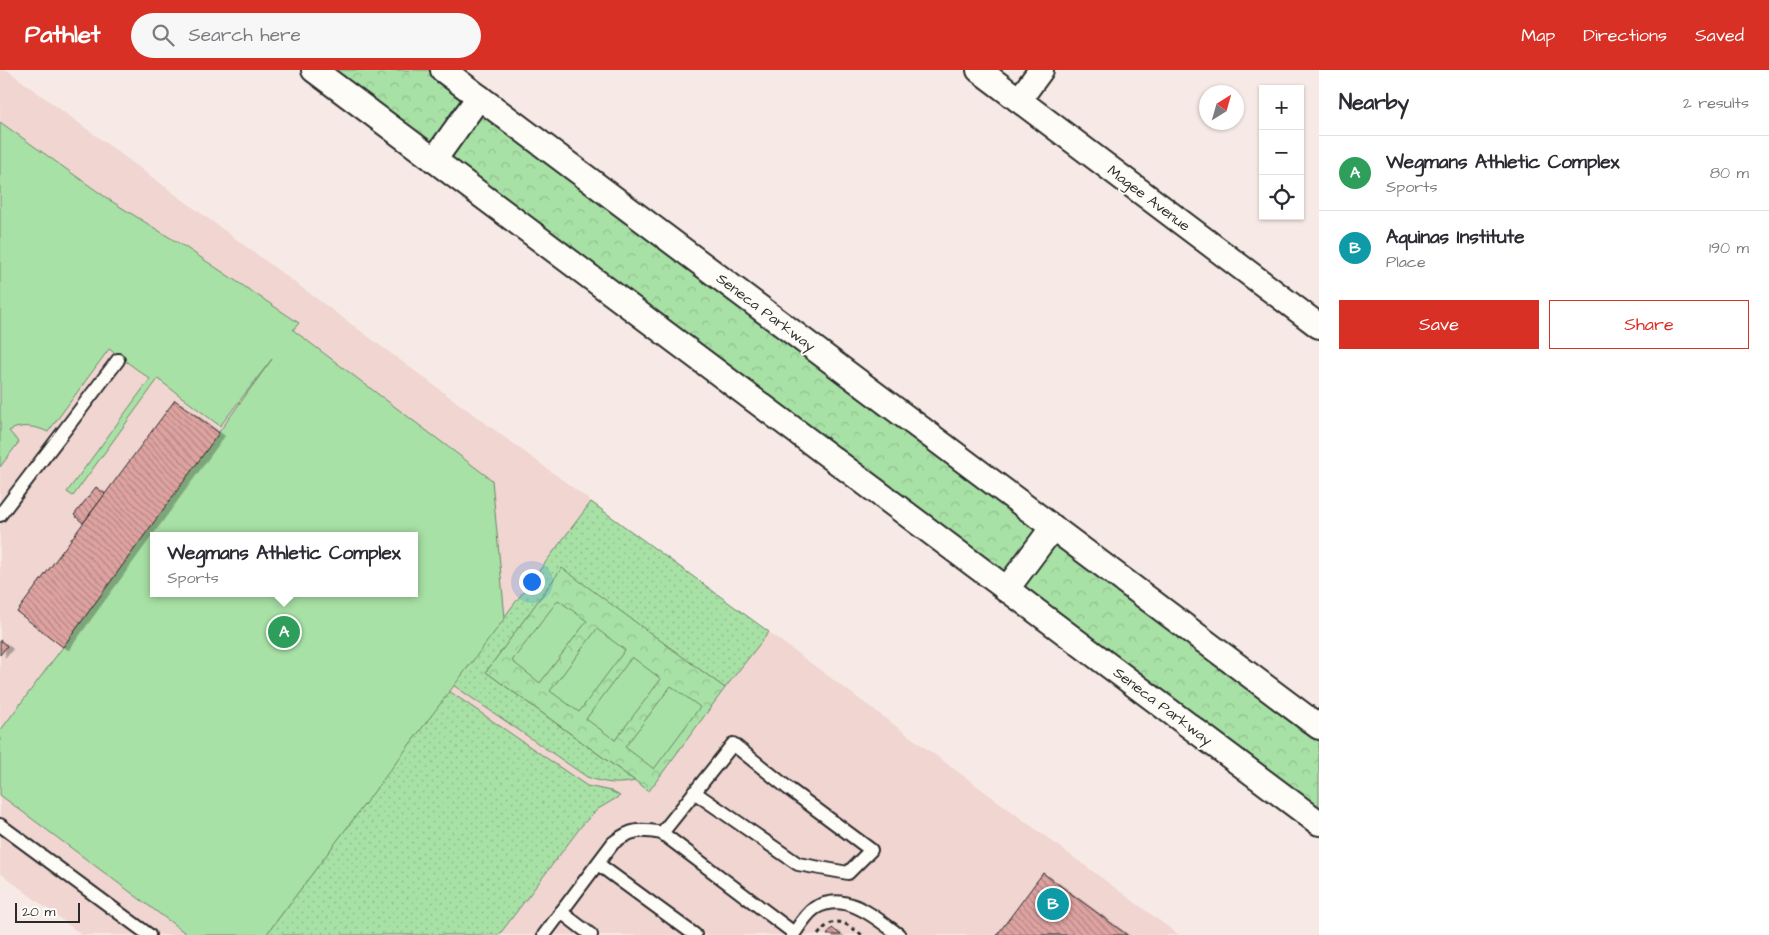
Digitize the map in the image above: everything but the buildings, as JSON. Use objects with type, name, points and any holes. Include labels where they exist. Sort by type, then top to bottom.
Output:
[{"type":"street","name":"Seneca Parkway","points":[[314,70],[1319,823]]},
{"type":"street","name":"Seneca Parkway","points":[[443,70],[1319,728]]},
{"type":"street","name":"Magee Avenue","points":[[979,70],[1319,326]]},
{"type":"street","points":[[1019,100],[1041,70]]},
{"type":"street","points":[[434,160],[479,97]]},
{"type":"street","points":[[1006,590],[1053,527]]},
{"type":"lane","points":[[0,515],[118,360]]},
{"type":"lane","points":[[662,833],[694,792],[733,744],[871,850],[848,873],[798,864],[694,792]]},
{"type":"lane","points":[[0,825],[149,935]]},
{"type":"lane","points":[[544,935],[613,843],[625,833],[643,829],[662,833],[794,934],[815,908],[831,903],[845,903],[858,906],[899,935]]},
{"type":"lane","points":[[598,864],[695,935]]},
{"type":"lane","points":[[561,912],[592,935]]},
{"type":"path","points":[[818,935],[826,926],[833,922],[846,923],[862,935]]},
{"type":"shaded area","points":[[0,70],[7,70],[1179,935],[82,935],[0,873]]},
{"type":"green space","points":[[334,70],[428,70],[1319,739],[1319,810]]},
{"type":"green space","points":[[0,122],[111,201],[185,247],[299,323],[293,330],[492,480],[505,618],[266,935],[188,935],[0,795],[0,731],[272,359],[220,426],[158,379],[73,496],[67,492],[150,379],[109,349],[48,432],[28,427],[18,427],[9,431],[19,442],[0,467]]},
{"type":"green space","points":[[591,502],[769,632],[725,688],[562,569],[486,672],[635,781],[623,783],[599,781],[587,777],[453,685]]},
{"type":"green space","points":[[562,568],[725,688],[649,791],[486,672]]},
{"type":"green space","points":[[558,600],[587,621],[540,683],[512,661]]},
{"type":"green space","points":[[597,629],[625,650],[579,712],[550,691]]},
{"type":"green space","points":[[632,657],[661,679],[615,740],[586,719]]},
{"type":"green space","points":[[671,686],[700,707],[654,769],[625,747]]},
{"type":"green space","points":[[449,691],[587,786],[611,791],[620,796],[598,809],[583,824],[499,935],[266,935]]},
{"type":"place","name":"Wegmans Athletic Complex","points":[[284,632]]},
{"type":"place","name":"Aquinas Institute","points":[[1053,904]]}]
